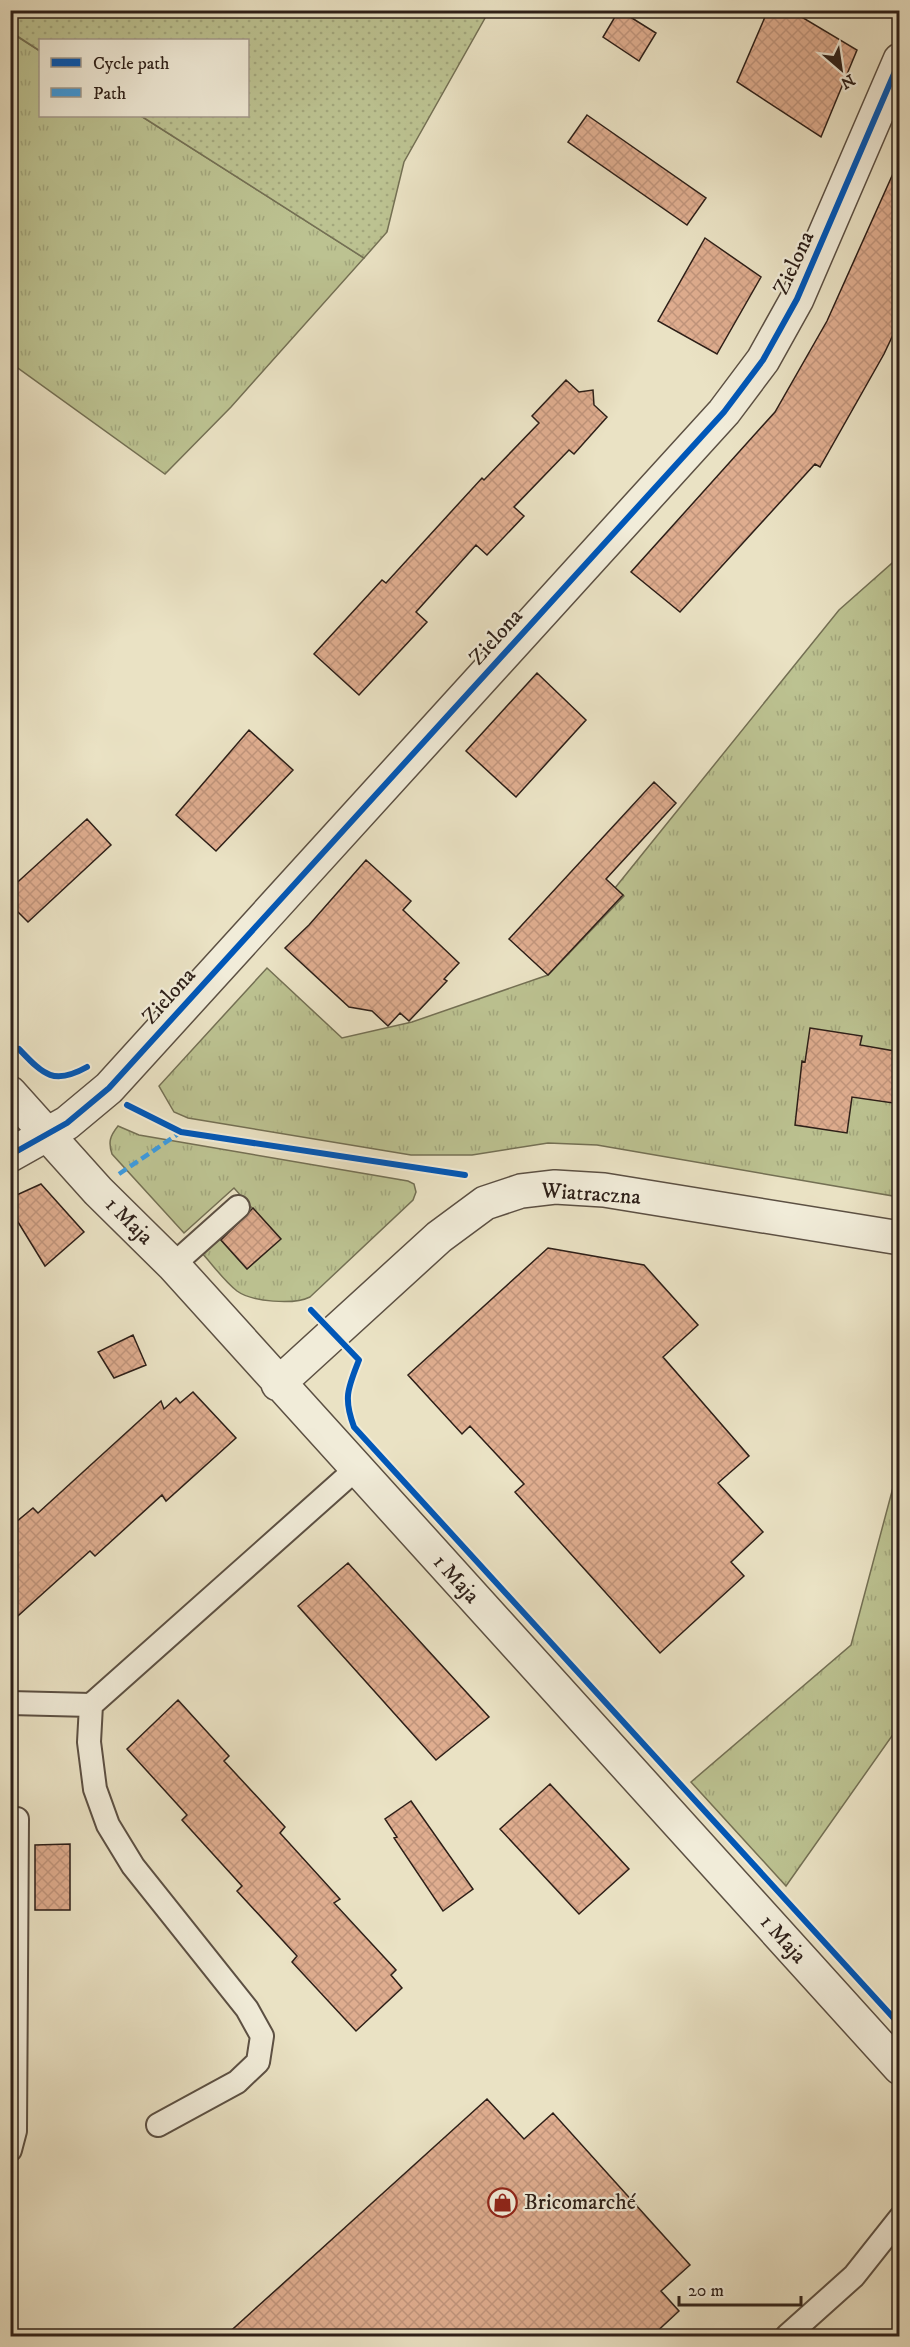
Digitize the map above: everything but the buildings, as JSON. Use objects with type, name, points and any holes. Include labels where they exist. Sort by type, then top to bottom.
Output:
[{"type":"street","name":"Zielona","points":[[10,1155],[84,1112],[110,1088],[724,412],[763,360],[797,299],[900,60]]},
{"type":"street","name":"1 Maja","points":[[10,1094],[98,1191],[173,1265],[278,1384],[900,2068]]},
{"type":"street","name":"Wiatraczna","points":[[278,1384],[439,1238],[485,1203],[521,1191],[555,1187],[604,1190],[900,1238]]},
{"type":"lane","points":[[173,1265],[238,1207]]},
{"type":"lane","points":[[10,1703],[91,1706],[356,1469]]},
{"type":"lane","points":[[91,1706],[89,1742],[95,1790],[108,1825],[133,1866],[247,2009],[262,2036],[258,2062],[237,2082],[158,2125]]},
{"type":"lane","points":[[10,1819],[17,1819],[15,2131],[10,2150]]},
{"type":"lane","points":[[787,2337],[854,2276],[900,2218]]},
{"type":"green space","points":[[11,10],[489,11],[404,162],[387,232],[364,258],[143,117],[249,117],[249,39],[39,39],[39,50],[11,32]]},
{"type":"green space","points":[[10,32],[39,50],[39,117],[143,117],[364,258],[231,407],[165,474],[11,363]]},
{"type":"green space","points":[[899,557],[899,1197],[597,1145],[548,1143],[472,1155],[411,1155],[188,1118],[174,1112],[159,1086],[267,968],[342,1038],[412,1022],[548,975],[624,896],[615,888],[839,610]]},
{"type":"green space","points":[[118,1126],[139,1135],[408,1181],[414,1184],[416,1192],[413,1200],[310,1297],[284,1302],[252,1298],[232,1287],[201,1252],[219,1238],[247,1269],[280,1239],[234,1188],[184,1233],[112,1154],[110,1139]]},
{"type":"green space","points":[[899,1465],[899,1726],[786,1886],[691,1782],[851,1645]]},
{"type":"marked path","points":[[119,1174],[181,1132]]},
{"type":"cycle path","points":[[10,1155],[67,1123],[109,1088],[724,412],[763,360],[797,299],[900,60]]},
{"type":"cycle path","points":[[19,1049],[42,1071],[49,1074],[65,1076],[87,1067]]},
{"type":"cycle path","points":[[127,1105],[181,1132],[465,1175]]},
{"type":"cycle path","points":[[311,1310],[359,1360],[348,1393],[354,1427],[900,2025]]},
{"type":"place","name":"Bricomarché","points":[[503,2202]]}]
